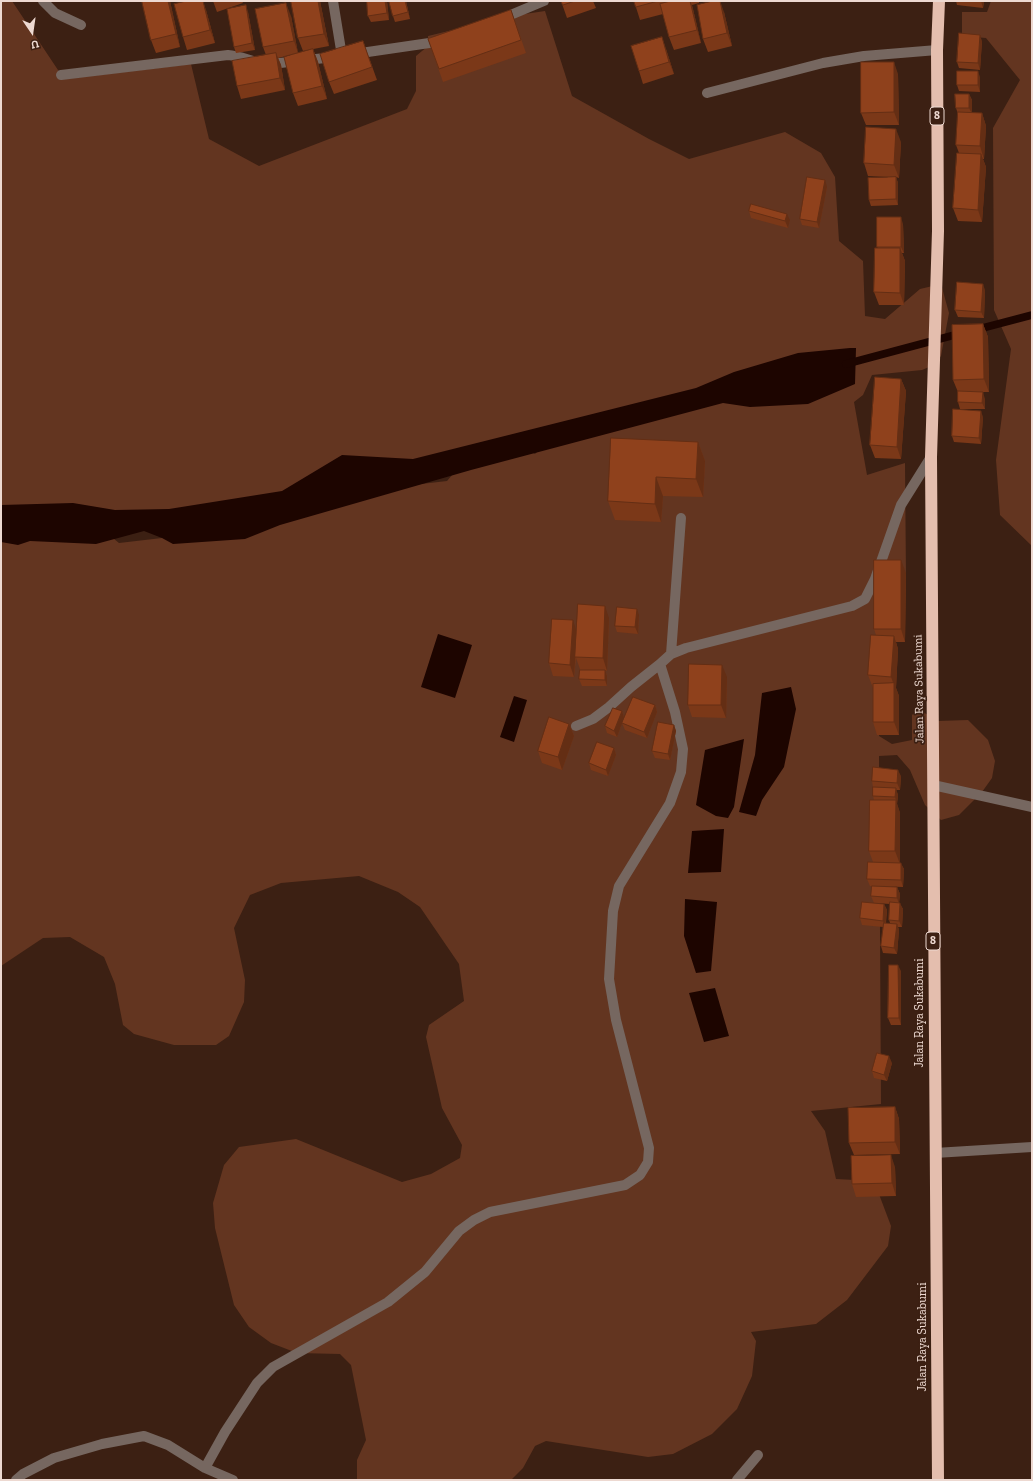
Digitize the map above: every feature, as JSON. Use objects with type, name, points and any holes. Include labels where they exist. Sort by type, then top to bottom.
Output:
[{"type":"highway","name":"8","points":[[937,50],[939,1]]},
{"type":"highway","name":"Jalan Raya Sukabumi","points":[[937,50],[938,231],[930,457],[938,1480]]},
{"type":"street","points":[[43,1],[55,13],[81,25]]},
{"type":"street","points":[[333,1],[342,56]]},
{"type":"street","points":[[490,23],[544,1]]},
{"type":"street","points":[[61,75],[228,55],[237,55],[262,64],[271,64],[342,56],[445,40],[453,37]]},
{"type":"street","points":[[707,93],[823,63],[864,56],[937,50]]},
{"type":"street","points":[[576,726],[594,719],[671,654],[686,648],[852,606],[865,599],[875,579],[901,505],[930,457]]},
{"type":"street","points":[[671,654],[681,518]]},
{"type":"street","points":[[206,1468],[225,1432],[257,1383],[273,1367],[388,1302],[425,1272],[459,1231],[474,1220],[490,1212],[625,1185],[640,1175],[648,1162],[649,1148],[616,1020],[609,979],[613,911],[619,886],[670,803],[680,772],[683,749],[676,712],[660,664]]},
{"type":"street","points":[[933,785],[1032,807]]},
{"type":"street","points":[[935,1153],[1032,1147]]},
{"type":"street","points":[[16,1480],[54,1458],[102,1444],[144,1436],[168,1445],[206,1468],[233,1480]]},
{"type":"street","points":[[737,1480],[758,1456]]},
{"type":"shaded area","points":[[1,1],[12,1],[64,79],[191,64],[209,139],[259,166],[407,109],[416,91],[416,56],[428,46],[428,36],[511,16],[545,11],[572,96],[649,139],[689,159],[785,132],[821,153],[835,177],[839,241],[863,261],[865,316],[885,319],[920,289],[941,284],[949,313],[941,356],[934,365],[922,370],[872,375],[863,395],[854,402],[867,475],[905,463],[906,578],[879,599],[879,736],[892,744],[912,740],[912,715],[918,709],[938,721],[968,720],[988,740],[995,761],[992,778],[982,792],[959,815],[941,820],[925,805],[910,770],[897,755],[879,756],[881,1104],[811,1111],[825,1131],[836,1179],[874,1181],[891,1226],[888,1246],[847,1300],[816,1324],[751,1332],[756,1341],[752,1376],[737,1409],[712,1434],[673,1454],[648,1457],[546,1441],[535,1446],[523,1468],[511,1480],[357,1480],[357,1460],[366,1440],[351,1365],[340,1354],[297,1353],[271,1343],[249,1327],[234,1305],[215,1228],[213,1203],[224,1165],[239,1147],[296,1139],[402,1182],[431,1174],[460,1158],[462,1145],[442,1108],[426,1037],[429,1025],[464,1001],[459,964],[420,907],[398,892],[359,876],[281,883],[250,895],[234,928],[245,980],[244,1002],[229,1036],[216,1045],[174,1045],[134,1034],[123,1025],[115,984],[104,957],[70,937],[43,938],[1,966],[1,527],[11,530],[25,539],[45,534],[64,540],[108,534],[119,543],[162,538],[218,539],[236,526],[245,533],[269,520],[302,514],[336,501],[395,487],[447,481],[465,460],[521,446],[535,454],[539,450],[523,433],[414,461],[342,456],[283,492],[169,511],[115,512],[73,504],[1,508]]},
{"type":"shaded area","points":[[991,1],[1032,1],[1032,546],[1000,515],[996,460],[1011,349],[994,310],[993,128],[1020,80],[986,38],[962,36],[962,12],[987,12]]},
{"type":"shaded area","points":[[856,348],[855,384],[808,404],[750,407],[723,403],[471,470],[280,525],[245,539],[173,544],[144,531],[96,544],[30,541],[18,545],[1,542],[1,505],[73,503],[115,510],[169,509],[282,491],[342,455],[413,459],[696,388],[734,372],[798,353]]},
{"type":"shaded area","points":[[438,634],[472,645],[455,698],[421,687]]},
{"type":"shaded area","points":[[791,687],[796,709],[784,767],[762,800],[756,816],[739,812],[755,755],[762,693]]},
{"type":"shaded area","points":[[514,696],[527,700],[514,742],[500,737]]},
{"type":"shaded area","points":[[744,739],[734,807],[728,818],[716,816],[696,805],[705,750]]},
{"type":"shaded area","points":[[724,829],[721,872],[688,873],[692,831]]},
{"type":"shaded area","points":[[685,899],[717,902],[711,971],[696,973],[684,936]]},
{"type":"shaded area","points":[[715,988],[729,1036],[704,1042],[689,993]]},
{"type":"building","points":[[142,1],[168,1],[176,34],[151,40]]},
{"type":"building","points":[[187,1],[203,1],[210,30],[183,37],[174,4]]},
{"type":"building","points":[[291,1],[318,1],[324,34],[298,38]]},
{"type":"building","points":[[367,1],[385,1],[387,13],[368,16]]},
{"type":"building","points":[[389,1],[405,1],[408,12],[393,16]]},
{"type":"building","points":[[561,1],[575,1],[563,5]]},
{"type":"building","points":[[634,1],[658,1],[636,7]]},
{"type":"building","points":[[671,1],[690,1],[697,30],[669,37],[660,4]]},
{"type":"building","points":[[720,1],[727,33],[703,39],[697,5]]},
{"type":"building","points":[[286,3],[294,41],[263,47],[255,9]]},
{"type":"building","points":[[246,5],[252,43],[234,47],[227,9]]},
{"type":"building","points":[[511,10],[521,40],[439,69],[428,39]]},
{"type":"building","points":[[959,33],[980,35],[978,63],[957,62]]},
{"type":"building","points":[[662,37],[669,62],[639,71],[631,46]]},
{"type":"building","points":[[363,41],[372,67],[329,82],[320,54]]},
{"type":"building","points":[[313,49],[322,86],[293,93],[284,57]]},
{"type":"building","points":[[276,53],[280,78],[237,86],[232,61]]},
{"type":"building","points":[[861,62],[894,62],[894,112],[861,113]]},
{"type":"building","points":[[957,71],[978,71],[978,85],[957,85]]},
{"type":"building","points":[[955,94],[969,94],[969,108],[956,108]]},
{"type":"building","points":[[958,112],[982,113],[980,146],[956,145]]},
{"type":"building","points":[[866,127],[896,129],[894,165],[864,163]]},
{"type":"building","points":[[957,153],[981,154],[978,210],[953,208]]},
{"type":"building","points":[[807,177],[825,180],[817,222],[800,219]]},
{"type":"building","points":[[896,177],[896,199],[869,200],[868,178]]},
{"type":"building","points":[[751,204],[787,214],[785,221],[749,211]]},
{"type":"building","points":[[877,217],[901,217],[901,247],[877,247]]},
{"type":"building","points":[[875,248],[900,248],[900,293],[874,292]]},
{"type":"building","points":[[957,282],[983,284],[981,312],[955,310]]},
{"type":"building","points":[[983,324],[984,379],[953,380],[952,325]]},
{"type":"building","points":[[875,377],[901,379],[897,447],[870,445]]},
{"type":"building","points":[[958,391],[983,392],[982,403],[958,402]]},
{"type":"building","points":[[953,409],[981,411],[979,438],[952,436]]},
{"type":"building","points":[[611,438],[698,442],[696,479],[656,477],[655,504],[608,501]]},
{"type":"building","points":[[874,560],[901,560],[901,629],[874,629]]},
{"type":"building","points":[[578,604],[605,606],[603,658],[575,657]]},
{"type":"building","points":[[617,607],[637,609],[635,627],[615,626]]},
{"type":"building","points":[[552,619],[573,620],[570,665],[549,663]]},
{"type":"building","points":[[871,635],[894,636],[891,677],[868,675]]},
{"type":"building","points":[[689,664],[722,665],[721,705],[688,705]]},
{"type":"building","points":[[580,670],[605,670],[605,680],[579,679]]},
{"type":"building","points":[[894,683],[894,722],[873,722],[873,684]]},
{"type":"building","points":[[633,697],[655,705],[644,732],[622,723]]},
{"type":"building","points":[[613,708],[622,711],[614,731],[605,726]]},
{"type":"building","points":[[549,717],[569,724],[558,757],[538,751]]},
{"type":"building","points":[[658,722],[674,725],[668,754],[652,751]]},
{"type":"building","points":[[597,742],[614,748],[606,770],[589,763]]},
{"type":"building","points":[[873,767],[898,770],[897,783],[872,781]]},
{"type":"building","points":[[873,787],[896,788],[895,797],[873,796]]},
{"type":"building","points":[[870,800],[896,800],[895,851],[869,851]]},
{"type":"building","points":[[868,862],[901,863],[901,880],[867,879]]},
{"type":"building","points":[[872,886],[897,887],[897,898],[871,896]]},
{"type":"building","points":[[862,902],[884,904],[883,921],[860,918]]},
{"type":"building","points":[[890,902],[900,903],[899,921],[889,920]]},
{"type":"building","points":[[884,923],[897,924],[894,948],[881,946]]},
{"type":"building","points":[[889,965],[898,965],[899,1018],[888,1018]]},
{"type":"building","points":[[877,1053],[889,1056],[884,1075],[872,1071]]},
{"type":"building","points":[[895,1107],[895,1142],[849,1143],[848,1108]]},
{"type":"building","points":[[891,1155],[892,1183],[852,1184],[851,1156]]},
{"type":"waterway","points":[[975,330],[1032,315]]},
{"type":"waterway","points":[[846,364],[962,333]]}]
